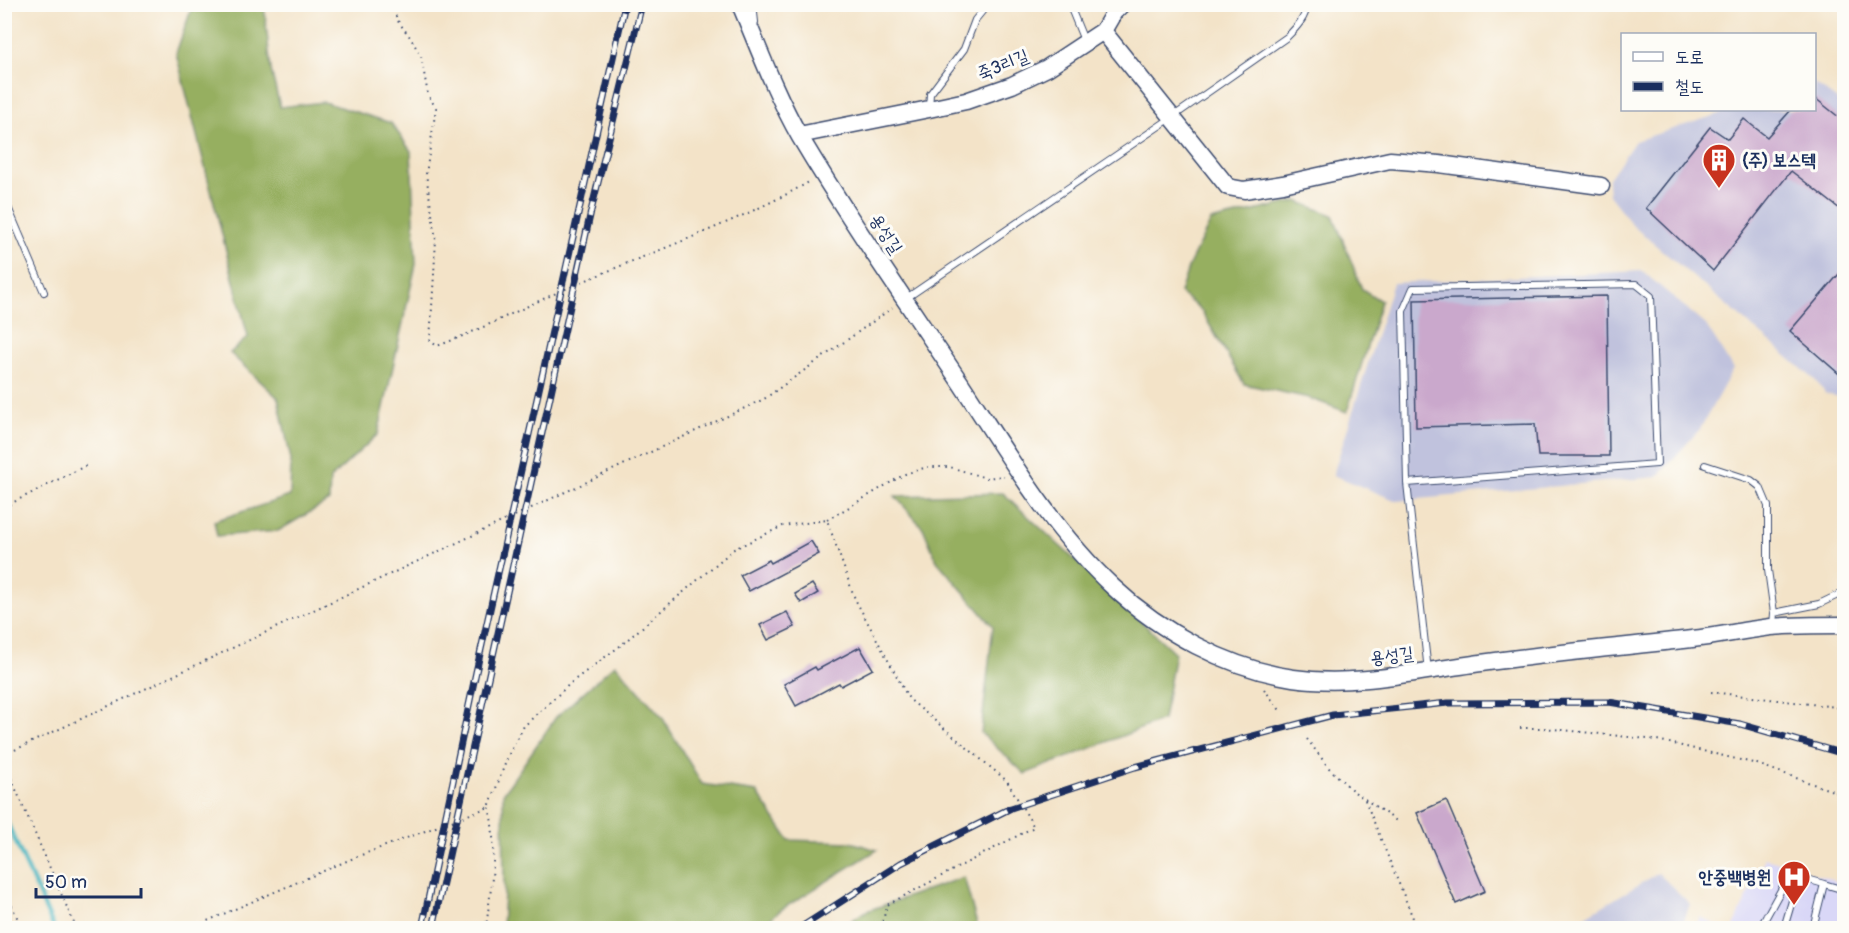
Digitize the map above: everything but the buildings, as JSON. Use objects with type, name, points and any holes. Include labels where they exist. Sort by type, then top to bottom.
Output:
[{"type":"street","name":"용성길","points":[[740,4],[765,69],[799,135],[1020,473],[1081,555],[1114,589],[1160,624],[1205,650],[1246,666],[1292,678],[1341,681],[1378,679],[1476,663],[1697,638],[1774,620],[1845,625]]},
{"type":"street","name":"죽3리길","points":[[799,135],[966,101],[1012,85],[1047,68],[1103,31],[1114,12],[1122,4]]},
{"type":"street","points":[[1103,31],[1228,187],[1245,190],[1283,184],[1390,160],[1439,164],[1602,186]]},
{"type":"lane","points":[[753,4],[758,46]]},
{"type":"lane","name":"죽3리길","points":[[929,109],[930,94],[964,50],[975,20],[988,4]]},
{"type":"lane","points":[[1071,4],[1085,43]]},
{"type":"lane","points":[[905,299],[1287,37],[1300,23],[1307,11],[1307,4]]},
{"type":"lane","points":[[4,198],[44,292]]},
{"type":"lane","points":[[1407,483],[1657,464],[1651,296],[1636,284],[1413,288],[1403,311],[1407,483],[1428,671]]},
{"type":"lane","points":[[1705,465],[1751,480],[1760,487],[1768,506],[1768,570],[1774,620],[1820,604],[1845,592]]},
{"type":"lane","points":[[1784,928],[1799,877]]},
{"type":"lane","points":[[1760,928],[1786,879],[1799,877],[1845,890]]},
{"type":"lane","points":[[1813,928],[1824,884]]},
{"type":"path","points":[[393,4],[397,20],[421,56],[428,95],[436,108],[426,174],[436,240],[430,341],[437,346],[575,284],[651,255],[787,195],[824,174]]},
{"type":"path","points":[[4,755],[764,399],[905,299]]},
{"type":"path","points":[[4,507],[87,465]]},
{"type":"path","points":[[486,928],[493,867],[493,823],[489,807],[508,756],[524,726],[573,681],[620,646],[734,549],[783,526],[827,520],[905,474],[927,467],[950,467],[986,478],[1020,473]]},
{"type":"path","points":[[827,520],[855,598],[909,699],[1007,782],[1034,827],[887,904],[881,928]]},
{"type":"path","points":[[1246,666],[1282,713]]},
{"type":"path","points":[[1711,692],[1845,708]]},
{"type":"path","points":[[1520,728],[1544,728],[1657,740],[1757,764],[1845,795]]},
{"type":"path","points":[[1307,739],[1329,768],[1353,791],[1398,822]]},
{"type":"path","points":[[4,762],[76,928]]},
{"type":"path","points":[[1365,800],[1417,928]]},
{"type":"path","points":[[191,928],[356,857],[489,807]]},
{"type":"path","points":[[4,889],[22,928]]},
{"type":"shaded area","name":"(주) 보스텍","points":[[1816,84],[1844,105],[1844,398],[1826,394],[1815,380],[1633,226],[1609,195],[1608,180],[1635,141],[1729,111],[1816,111]]},
{"type":"shaded area","points":[[1642,271],[1706,325],[1733,369],[1700,429],[1657,477],[1397,501],[1333,475],[1393,283]]},
{"type":"shaded area","name":"안중백병원","points":[[1765,858],[1844,884],[1844,928],[1733,928]]},
{"type":"shaded area","points":[[1658,873],[1690,904],[1681,928],[1566,928]]},
{"type":"shaded area","name":"안중백병원","points":[[1700,917],[1723,928],[1695,928]]},
{"type":"green space","points":[[193,4],[264,5],[271,70],[280,107],[324,102],[391,123],[411,151],[416,264],[378,434],[330,479],[329,501],[278,531],[217,536],[214,521],[290,496],[291,460],[278,398],[230,353],[248,337],[176,53]]},
{"type":"green space","points":[[1297,201],[1333,215],[1362,289],[1381,301],[1347,412],[1309,398],[1244,384],[1201,310],[1180,293],[1189,265],[1211,221]]},
{"type":"green space","points":[[1003,493],[1175,653],[1163,720],[1025,774],[981,733],[993,626],[937,561],[923,528],[895,496]]},
{"type":"green space","points":[[615,664],[662,717],[702,784],[757,792],[789,840],[851,842],[877,850],[782,909],[759,928],[502,928],[503,794],[556,717]]},
{"type":"green space","points":[[964,877],[978,928],[841,928],[864,912]]},
{"type":"waterway","points":[[4,816],[54,928]]},
{"type":"railway","points":[[422,928],[476,672],[625,4]]},
{"type":"railway","points":[[433,928],[591,211],[642,4]]},
{"type":"railway","points":[[800,928],[901,863],[1011,808],[1135,767],[1333,715],[1448,703],[1609,702],[1740,724],[1844,754]]},
{"type":"place","name":"(주) 보스텍","points":[[1719,189]]},
{"type":"place","name":"안중백병원","points":[[1794,906]]}]
